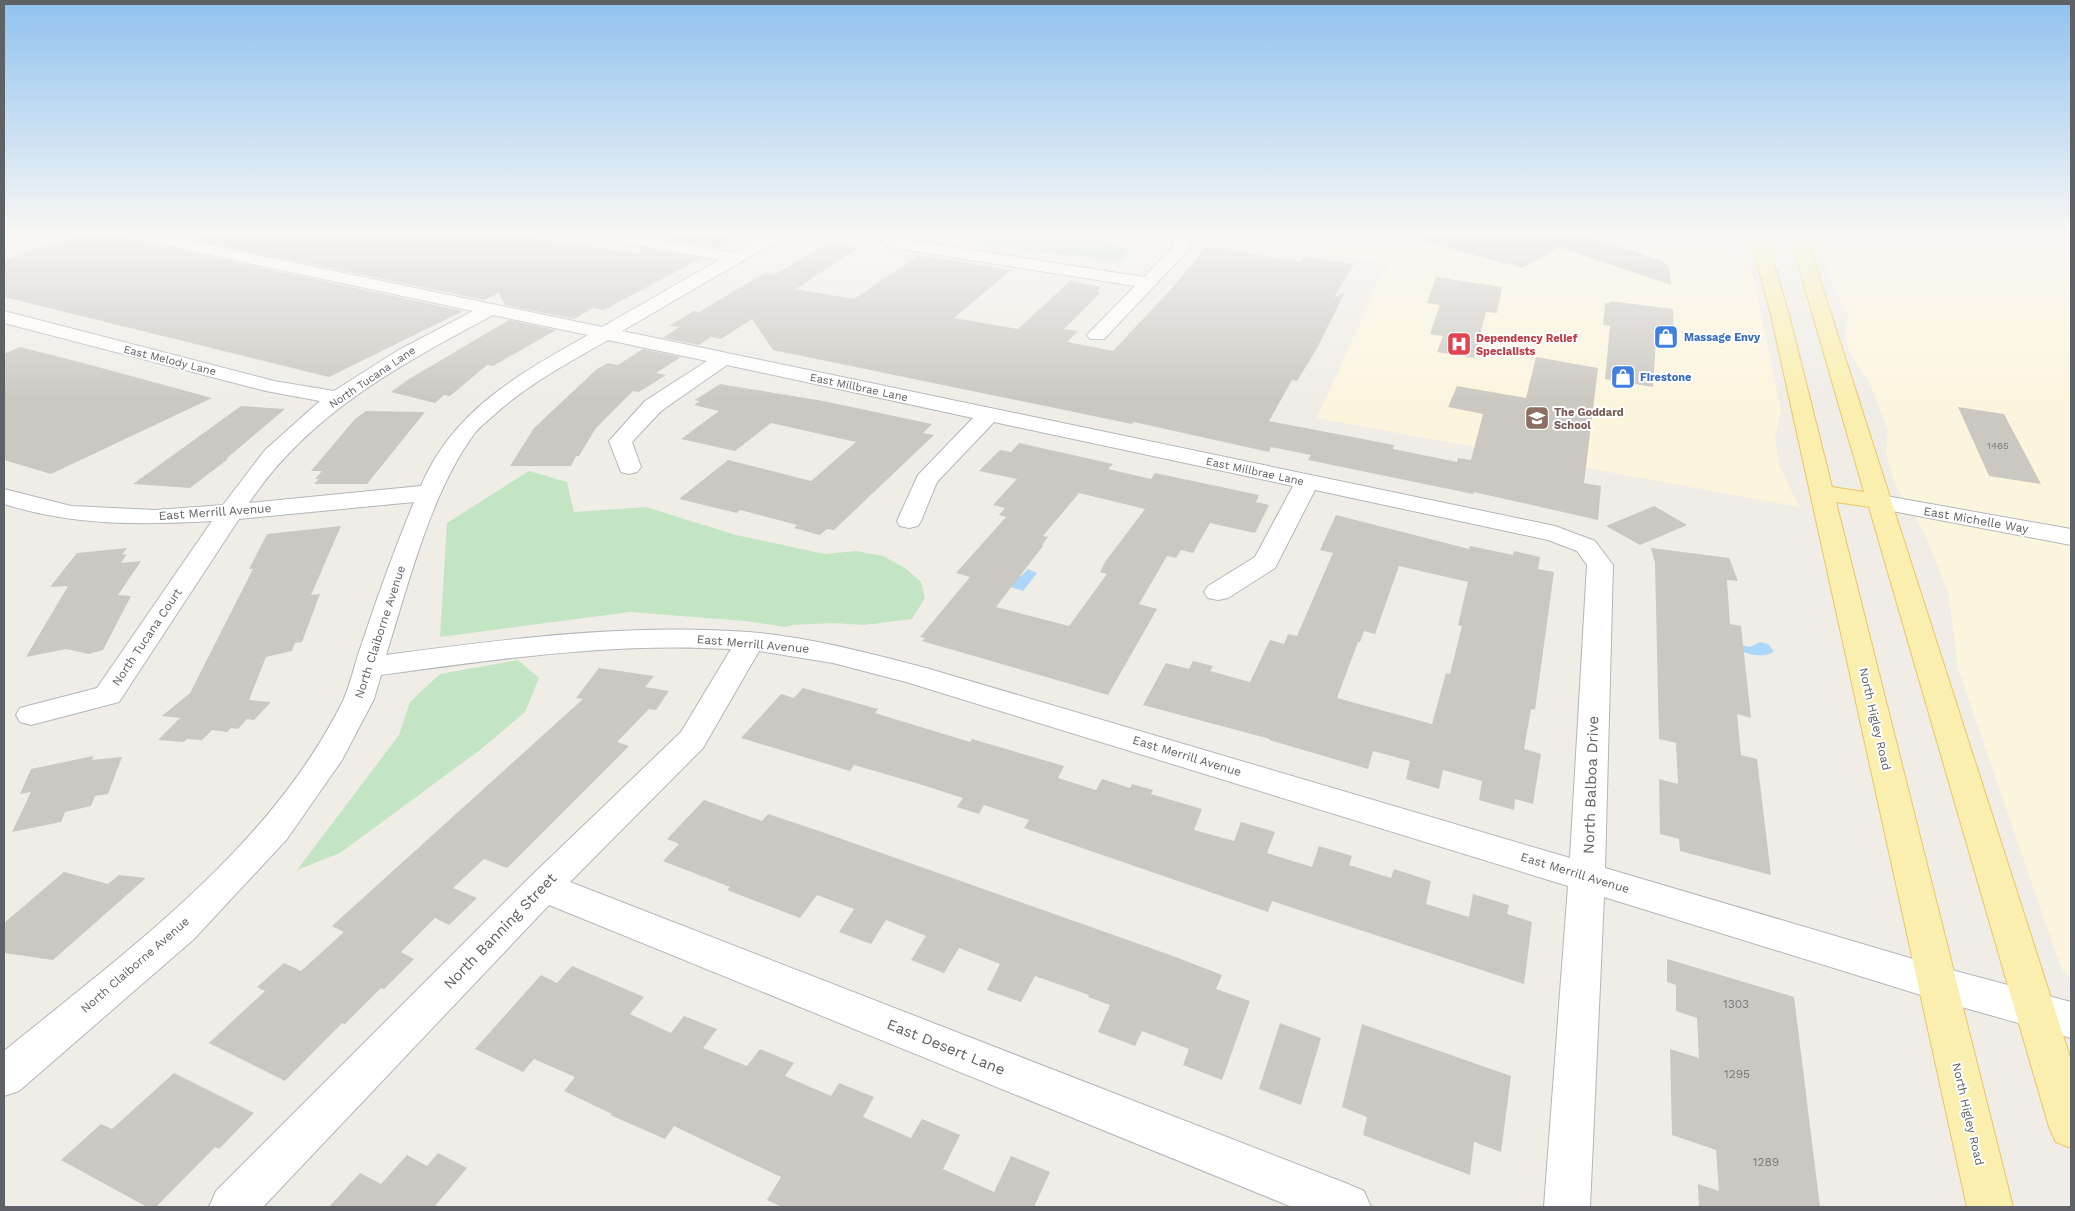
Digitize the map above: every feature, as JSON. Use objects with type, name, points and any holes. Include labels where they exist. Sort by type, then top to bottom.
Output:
[{"type":"main road","name":"North Higley Road","points":[[1784,290],[1780,315],[1990,1207]]},
{"type":"main road","name":"North Higley Road","points":[[1796,290],[1880,502],[2053,1015],[2071,1128]]},
{"type":"main road","points":[[1822,492],[1880,502]]},
{"type":"street","name":"East Millbrae Lane","points":[[400,290],[1554,534],[1586,546]]},
{"type":"street","name":"North Claiborne Avenue","points":[[4,1077],[181,928],[275,830],[326,760],[360,699],[368,667],[428,493],[451,450],[468,428],[486,410],[529,377],[680,290]]},
{"type":"street","points":[[1097,335],[1141,290]]},
{"type":"street","name":"North Tucana Lane","points":[[231,512],[272,456],[337,398],[389,363],[491,309]]},
{"type":"street","name":"East Melody Lane","points":[[4,317],[273,387],[337,398]]},
{"type":"street","points":[[629,467],[620,441],[653,406],[724,358]]},
{"type":"street","points":[[909,521],[926,480],[988,415]]},
{"type":"street","points":[[1218,592],[1266,562],[1307,482]]},
{"type":"street","name":"East Merrill Avenue","points":[[4,496],[39,507],[72,513],[110,517],[155,517],[231,512],[428,493]]},
{"type":"street","name":"East Michelle Way","points":[[1880,502],[2071,537]]},
{"type":"street","name":"North Tucana Court","points":[[31,715],[108,695],[231,512]]},
{"type":"street","name":"North Balboa Drive","points":[[1566,1207],[1587,877],[1600,565],[1586,546]]},
{"type":"street","name":"East Merrill Avenue","points":[[368,667],[550,643],[596,639],[657,637],[750,641],[811,649],[916,675],[1937,983],[2053,1015]]},
{"type":"street","name":"North Banning Street","points":[[232,1207],[543,887],[692,740],[750,641]]},
{"type":"street","name":"East Desert Lane","points":[[543,887],[1348,1207]]},
{"type":"shaded area","points":[[1375,290],[1756,290],[1781,410],[1775,437],[1779,465],[1799,507],[1317,418]]},
{"type":"shaded area","points":[[1836,290],[2071,290],[2071,978],[2062,971],[1958,668],[1949,596],[1926,536],[1896,486],[1886,454],[1888,430],[1871,386],[1850,354],[1845,336],[1848,317]]},
{"type":"green space","points":[[529,471],[567,482],[574,512],[646,507],[736,535],[825,554],[856,551],[883,556],[905,568],[921,582],[925,598],[912,619],[864,625],[834,623],[786,627],[745,621],[630,612],[440,637],[447,523]]},
{"type":"green space","points":[[518,660],[539,678],[525,712],[480,750],[340,853],[297,870],[399,735],[410,702],[440,674]]},
{"type":"water","points":[[1028,569],[1037,573],[1023,591],[1004,585],[1011,576],[1021,576]]},
{"type":"water","points":[[1760,642],[1768,644],[1774,651],[1766,655],[1756,655],[1738,649],[1742,645],[1750,647]]},
{"type":"building","points":[[4,290],[363,290],[463,311],[329,377],[4,297]]},
{"type":"building","points":[[433,290],[643,290],[604,310],[593,308],[574,319],[505,305],[499,293],[484,300]]},
{"type":"building","points":[[737,290],[799,290],[854,299],[868,290],[988,290],[954,318],[1018,329],[1061,290],[1098,290],[1097,291],[1101,292],[1064,329],[1078,331],[1067,342],[1113,351],[1171,290],[1339,290],[1334,298],[1345,292],[1317,348],[1297,381],[1292,380],[1269,421],[1394,445],[1393,449],[1457,462],[1458,458],[1471,460],[1483,414],[1448,407],[1457,386],[1526,398],[1536,357],[1598,368],[1584,483],[1601,486],[1598,520],[1474,492],[1473,494],[1308,460],[1311,455],[1271,447],[1269,452],[1134,422],[1132,424],[773,350],[752,319],[721,339],[711,337],[699,345],[663,338],[679,327],[669,326],[694,311],[699,312]]},
{"type":"building","points":[[1432,290],[1502,290],[1497,313],[1486,312],[1474,358],[1437,352],[1443,336],[1430,334],[1440,305],[1427,303]]},
{"type":"building","points":[[1610,301],[1673,309],[1674,341],[1656,339],[1653,387],[1605,379],[1610,326],[1603,325],[1605,303],[1610,303]]},
{"type":"building","points":[[509,320],[556,330],[493,366],[487,365],[450,396],[444,395],[435,403],[391,392],[409,379]]},
{"type":"building","points":[[20,347],[212,398],[51,474],[4,460],[4,354]]},
{"type":"building","points":[[643,349],[681,357],[656,373],[666,375],[639,392],[633,391],[596,428],[571,466],[510,466],[534,428],[597,369],[608,363],[618,365]]},
{"type":"building","points":[[720,384],[823,401],[932,424],[923,433],[934,435],[834,530],[827,529],[820,535],[794,528],[797,525],[740,510],[737,513],[679,499],[728,460],[811,481],[856,442],[771,423],[735,451],[681,439],[719,411],[694,405],[700,401],[695,400]]},
{"type":"building","points":[[241,406],[285,409],[226,459],[228,459],[190,488],[133,484]]},
{"type":"building","points":[[1958,407],[2004,414],[2041,484],[1989,476]]},
{"type":"building","points":[[366,411],[425,412],[367,484],[314,484],[319,479],[315,479],[322,471],[311,471],[355,419]]},
{"type":"building","points":[[1019,443],[1113,464],[1108,469],[1151,479],[1155,473],[1259,495],[1256,502],[1269,505],[1255,533],[1210,523],[1193,553],[1181,550],[1176,558],[1167,556],[1139,604],[1157,609],[1108,695],[922,641],[925,638],[920,637],[970,577],[956,573],[1006,517],[999,515],[1005,508],[993,505],[1017,479],[979,471],[1000,450],[1011,452]],"holes":[[[1079,493],[1145,509],[1105,562],[1100,572],[1107,574],[1069,626],[996,607],[1043,546],[1048,537],[1043,536]]]},
{"type":"building","points":[[1654,506],[1687,525],[1640,545],[1606,526]]},
{"type":"building","points":[[1336,515],[1469,549],[1470,546],[1513,555],[1514,551],[1540,557],[1538,569],[1554,572],[1535,710],[1531,709],[1524,749],[1541,754],[1533,804],[1515,799],[1514,810],[1479,800],[1482,781],[1443,770],[1439,789],[1406,779],[1410,761],[1373,751],[1368,769],[1270,739],[1143,705],[1166,663],[1189,669],[1193,661],[1213,666],[1210,671],[1250,682],[1270,640],[1284,644],[1288,634],[1297,636],[1333,553],[1320,550]],"holes":[[[1399,566],[1468,582],[1458,625],[1462,626],[1450,674],[1446,673],[1432,724],[1337,698],[1364,631],[1375,634]]]},
{"type":"building","points":[[341,526],[311,595],[320,594],[302,642],[295,643],[292,651],[266,657],[249,700],[271,702],[254,720],[247,719],[238,729],[231,728],[227,732],[212,730],[202,740],[187,739],[183,742],[158,740],[180,718],[162,716],[190,693],[253,569],[249,569],[267,534]]},
{"type":"building","points":[[127,548],[122,555],[127,554],[121,563],[141,561],[118,595],[131,596],[103,650],[89,654],[66,649],[26,657],[68,586],[50,587],[77,553]]},
{"type":"building","points":[[1651,548],[1729,558],[1738,581],[1727,580],[1730,624],[1741,626],[1751,718],[1737,714],[1741,755],[1757,759],[1771,875],[1680,851],[1679,839],[1660,834],[1659,779],[1678,784],[1676,743],[1659,739],[1655,563]]},
{"type":"building","points":[[599,668],[654,676],[645,687],[669,691],[656,710],[649,709],[617,742],[629,746],[507,868],[484,859],[453,888],[477,898],[449,925],[435,918],[401,952],[414,959],[384,989],[381,988],[345,1024],[342,1023],[285,1081],[209,1043],[265,991],[257,987],[284,963],[301,971],[344,932],[332,926],[583,699],[576,698]]},
{"type":"building","points":[[803,688],[878,709],[875,713],[970,742],[972,739],[1064,766],[1058,778],[1096,790],[1102,779],[1130,788],[1132,784],[1153,790],[1151,794],[1202,809],[1194,830],[1234,841],[1241,822],[1275,832],[1267,853],[1312,867],[1319,846],[1352,856],[1349,865],[1391,878],[1394,869],[1431,881],[1426,904],[1469,917],[1473,894],[1509,905],[1507,914],[1532,922],[1524,984],[1272,901],[1268,912],[1024,828],[1029,820],[984,805],[979,814],[957,807],[963,798],[916,783],[854,765],[850,771],[741,738],[781,694],[794,698]]},
{"type":"building","points":[[93,756],[92,760],[122,757],[108,794],[95,796],[91,806],[65,812],[61,822],[12,832],[31,792],[20,794],[31,769]]},
{"type":"building","points":[[704,800],[762,821],[768,814],[825,833],[1222,975],[1216,989],[1250,1001],[1222,1080],[1183,1065],[1189,1049],[1142,1031],[1135,1046],[1098,1032],[1110,1005],[1088,997],[1089,995],[1035,976],[1021,1002],[987,990],[1000,964],[959,948],[944,973],[911,960],[926,936],[886,920],[871,944],[839,932],[854,909],[817,895],[800,918],[727,890],[730,887],[663,861],[679,844],[667,839]]},
{"type":"building","points":[[64,872],[108,884],[119,875],[146,878],[53,960],[4,953],[4,923]]},
{"type":"building","points":[[1667,959],[1794,997],[1820,1207],[1699,1207],[1698,1184],[1719,1191],[1716,1150],[1672,1135],[1670,1049],[1699,1058],[1697,1018],[1676,1011],[1676,985],[1667,982]]},
{"type":"building","points":[[572,966],[644,997],[630,1014],[671,1033],[684,1016],[717,1029],[703,1048],[747,1066],[760,1049],[794,1063],[785,1076],[831,1096],[839,1083],[874,1097],[863,1117],[911,1138],[922,1119],[960,1135],[943,1169],[994,1192],[1011,1156],[1050,1172],[1034,1207],[782,1207],[767,1200],[781,1177],[674,1126],[665,1139],[610,1115],[612,1114],[564,1091],[575,1077],[534,1059],[523,1072],[475,1049],[541,975],[557,983]]},
{"type":"building","points":[[1280,1023],[1321,1038],[1301,1105],[1259,1089]]},
{"type":"building","points":[[1362,1024],[1511,1076],[1501,1152],[1474,1142],[1470,1175],[1363,1135],[1367,1117],[1342,1107]]},
{"type":"building","points":[[174,1073],[254,1113],[219,1149],[215,1147],[156,1207],[147,1207],[61,1160],[101,1124],[112,1129]]},
{"type":"building","points":[[438,1153],[467,1168],[434,1207],[329,1207],[360,1173],[381,1184],[407,1155],[427,1166]]},
{"type":"place","name":"Massage Envy","points":[[1666,337]]},
{"type":"place","name":"Dependency Relief Specialists","points":[[1459,344]]},
{"type":"place","name":"Firestone","points":[[1623,377]]},
{"type":"place","name":"The Goddard School","points":[[1537,418]]}]
